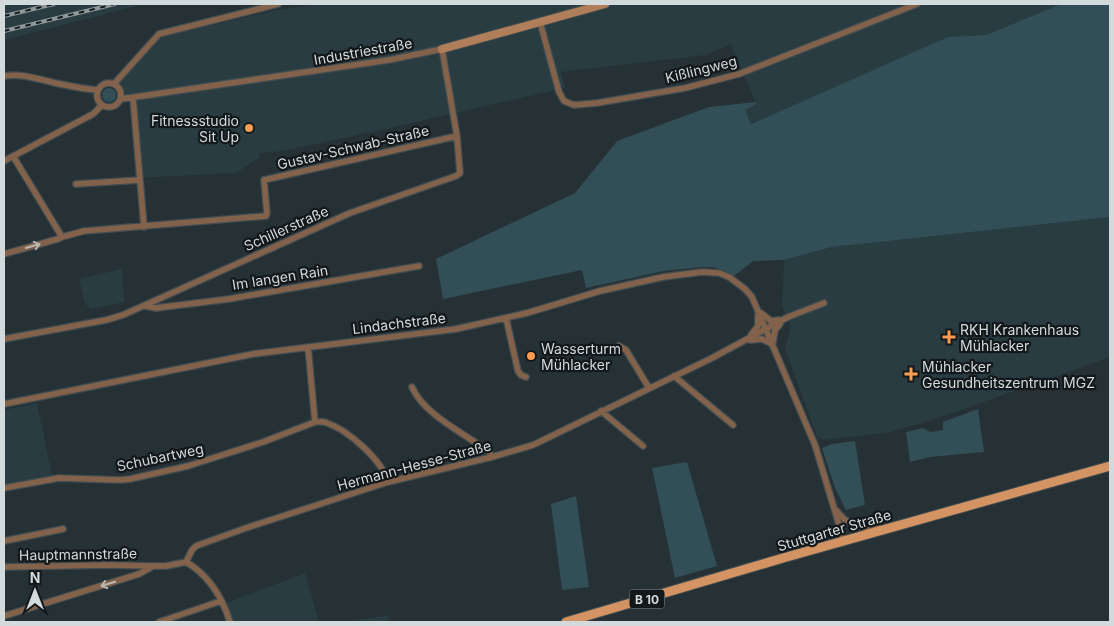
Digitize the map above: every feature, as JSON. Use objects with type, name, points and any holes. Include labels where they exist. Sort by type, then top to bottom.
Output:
[{"type":"main road","name":"Stuttgarter Straße","points":[[566,622],[1110,466]]},
{"type":"street","points":[[114,84],[159,34],[278,4]]},
{"type":"street","name":"Industriestraße","points":[[121,99],[389,60],[442,49],[605,4]]},
{"type":"street","name":"Kißlingweg","points":[[540,22],[559,92],[564,101],[574,105],[598,103],[685,88],[739,74],[917,4]]},
{"type":"street","name":"Schillerstraße","points":[[4,339],[106,320],[145,306],[350,213],[458,176],[460,170],[457,136],[442,49]]},
{"type":"street","points":[[4,76],[27,76],[67,86],[98,90]]},
{"type":"street","points":[[103,84],[114,84],[120,89],[121,99],[112,107],[102,105],[98,100],[98,90],[103,84]]},
{"type":"street","points":[[4,254],[84,231],[144,227],[133,98]]},
{"type":"street","points":[[4,162],[92,114],[102,105]]},
{"type":"street","name":"Gustav-Schwab-Straße","points":[[144,227],[266,216],[264,180],[457,136]]},
{"type":"street","points":[[13,156],[62,237]]},
{"type":"street","points":[[76,184],[140,180]]},
{"type":"street","name":"Im langen Rain","points":[[145,306],[156,308],[229,298],[419,266]]},
{"type":"street","name":"Lindachstraße","points":[[4,404],[252,354],[444,331],[506,318],[600,291],[663,277],[702,272],[712,272],[729,277],[745,289],[752,297],[766,330]]},
{"type":"street","name":"Hermann-Hesse-Straße","points":[[186,562],[196,546],[246,528],[388,482],[533,445],[741,343],[788,317],[824,303]]},
{"type":"street","points":[[757,308],[771,321],[788,317]]},
{"type":"street","points":[[741,343],[758,326],[757,308]]},
{"type":"street","points":[[774,347],[773,336],[775,330],[788,317]]},
{"type":"street","points":[[506,318],[518,371],[526,377]]},
{"type":"street","points":[[766,330],[815,445],[844,541]]},
{"type":"street","name":"Hermann-Hesse-Straße","points":[[741,343],[762,339],[774,347]]},
{"type":"street","points":[[620,346],[626,350],[649,388]]},
{"type":"street","points":[[308,347],[315,422],[327,422],[363,447],[385,472],[388,482]]},
{"type":"street","points":[[674,376],[733,425]]},
{"type":"street","points":[[412,387],[418,398],[427,407],[488,451],[492,457]]},
{"type":"street","points":[[601,411],[644,446]]},
{"type":"street","name":"Schubartweg","points":[[4,488],[59,478],[130,479],[188,466],[263,442],[315,422]]},
{"type":"street","points":[[834,508],[842,518],[855,526],[875,529],[899,526]]},
{"type":"street","points":[[4,540],[63,529]]},
{"type":"street","points":[[4,616],[139,574],[153,566],[186,562],[204,574],[212,584],[230,622]]},
{"type":"street","name":"Hauptmannstraße","points":[[4,567],[153,566]]},
{"type":"street","points":[[159,622],[221,602]]},
{"type":"shaded area","points":[[4,4],[145,4],[4,40]]},
{"type":"shaded area","points":[[320,4],[1061,4],[986,35],[948,38],[751,124],[744,109],[756,104],[731,44],[706,55],[561,72],[565,88],[372,132],[282,151],[260,153],[259,158],[236,173],[135,178],[132,106],[120,82],[161,37],[277,10]]},
{"type":"shaded area","points":[[1061,4],[1110,4],[1110,217],[832,247],[784,260],[753,261],[734,276],[714,267],[702,267],[664,271],[586,288],[582,270],[443,299],[436,259],[575,193],[617,141],[709,107],[756,102],[756,104],[745,110],[751,124],[948,37],[986,35]]},
{"type":"shaded area","points":[[106,88],[112,88],[116,95],[112,102],[106,102],[102,98],[102,92]]},
{"type":"shaded area","name":"RKH Krankenhaus Mühlacker","points":[[1110,217],[1110,357],[944,416],[891,432],[824,440],[817,437],[785,349],[791,326],[782,307],[784,260],[832,247]]},
{"type":"shaded area","points":[[122,269],[124,302],[91,309],[85,304],[79,279]]},
{"type":"shaded area","points":[[37,403],[52,476],[4,485],[4,410]]},
{"type":"shaded area","points":[[978,409],[984,452],[930,457],[910,462],[906,432],[923,428],[930,432],[943,430],[943,422]]},
{"type":"shaded area","points":[[855,441],[865,505],[846,510],[835,488],[822,448],[832,444]]},
{"type":"shaded area","points":[[687,462],[717,566],[675,578],[652,468]]},
{"type":"shaded area","points":[[576,496],[589,587],[562,590],[551,504]]},
{"type":"shaded area","points":[[305,573],[319,622],[231,622],[224,604]]},
{"type":"shaded area","points":[[388,615],[389,622],[348,622]]},
{"type":"railway","points":[[4,16],[54,4]]},
{"type":"railway","points":[[4,31],[115,4]]},
{"type":"place","name":"Fitnessstudio Sit Up","points":[[249,128]]},
{"type":"place","name":"RKH Krankenhaus Mühlacker","points":[[949,337]]},
{"type":"place","name":"Wasserturm Mühlacker","points":[[531,356]]},
{"type":"place","name":"Mühlacker Gesundheitszentrum MGZ","points":[[911,374]]}]
